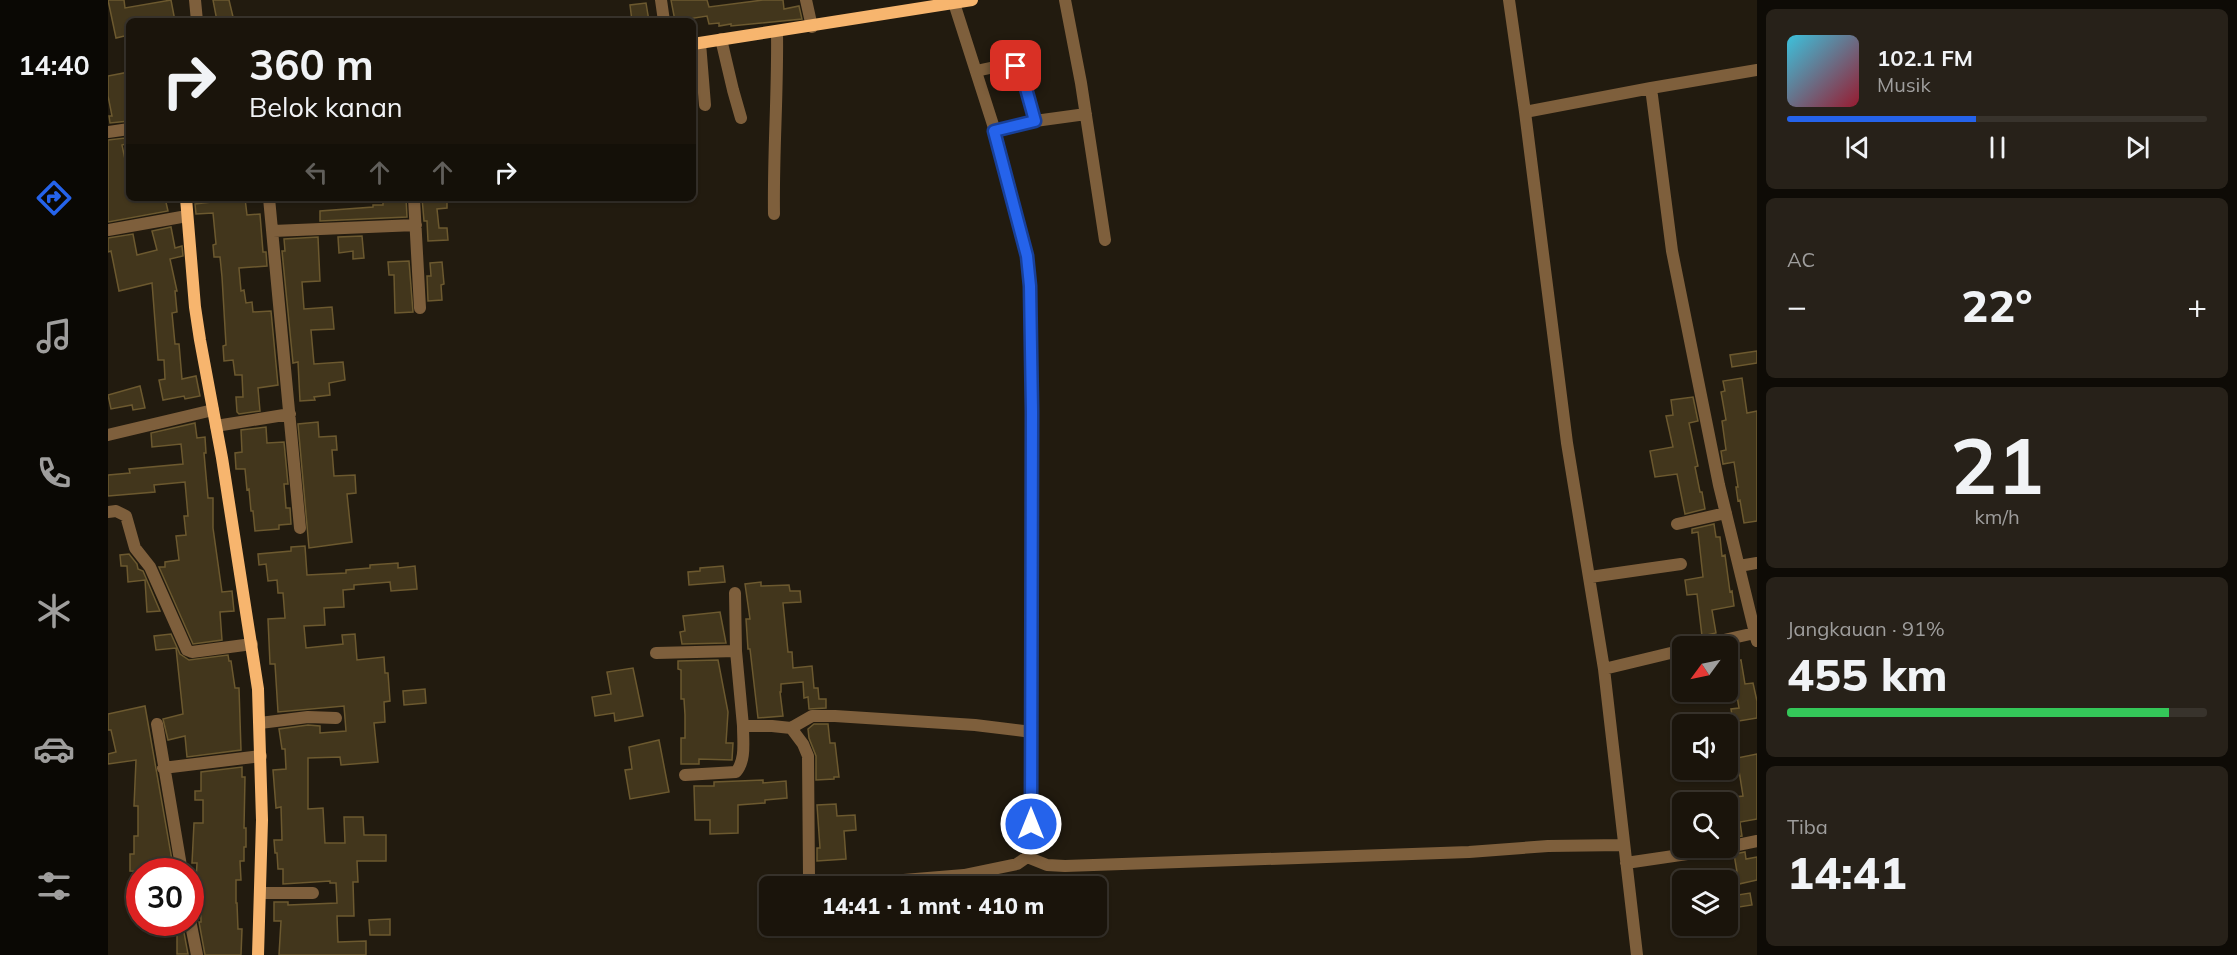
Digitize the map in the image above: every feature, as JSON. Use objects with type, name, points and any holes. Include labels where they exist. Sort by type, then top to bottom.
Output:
[{"type":"street","points":[[195,0],[196,18]]},
{"type":"street","points":[[661,0],[664,18]]},
{"type":"street","points":[[806,0],[812,27]]},
{"type":"street","points":[[705,105],[696,44],[972,0]]},
{"type":"street","points":[[1065,0],[1086,114],[1105,240]]},
{"type":"street","points":[[1509,0],[1567,443],[1604,669],[1637,955]]},
{"type":"street","points":[[952,876],[1017,864],[1027,857],[1030,847],[1032,732],[1032,412],[1030,286],[1027,256],[994,131],[954,3]]},
{"type":"street","points":[[774,214],[774,152],[778,93],[777,31]]},
{"type":"street","points":[[721,39],[741,118]]},
{"type":"street","points":[[976,71],[1004,65],[1018,67],[1035,121]]},
{"type":"street","points":[[1525,112],[1757,70]]},
{"type":"street","points":[[1651,88],[1672,251],[1726,513],[1755,630],[1733,636]]},
{"type":"street","points":[[994,131],[1035,121],[1086,114]]},
{"type":"street","points":[[108,132],[126,129]]},
{"type":"street","points":[[186,201],[195,307],[252,644],[260,723],[258,955]]},
{"type":"street","points":[[269,201],[300,528]]},
{"type":"street","points":[[414,201],[420,308]]},
{"type":"street","points":[[108,230],[187,216]]},
{"type":"street","points":[[273,231],[416,225]]},
{"type":"street","points":[[108,435],[213,410]]},
{"type":"street","points":[[216,426],[290,414]]},
{"type":"street","points":[[108,512],[117,511],[126,516],[135,548],[150,567],[187,650],[192,652],[252,644]]},
{"type":"street","points":[[1677,524],[1726,513]]},
{"type":"street","points":[[1738,566],[1757,563]]},
{"type":"street","points":[[1590,577],[1681,564]]},
{"type":"street","points":[[685,775],[736,772],[741,765],[743,726],[736,651],[735,593]]},
{"type":"street","points":[[656,653],[736,651]]},
{"type":"street","points":[[1604,669],[1672,653]]},
{"type":"street","points":[[743,726],[791,728],[812,716],[835,716],[975,725],[1032,732]]},
{"type":"street","points":[[260,723],[308,717],[336,718]]},
{"type":"street","points":[[157,724],[180,858]]},
{"type":"street","points":[[791,728],[803,744],[808,756],[809,876]]},
{"type":"street","points":[[164,768],[261,756]]},
{"type":"street","points":[[1738,846],[1757,841]]},
{"type":"street","points":[[1027,857],[1047,865],[1065,866],[1469,852],[1548,846],[1624,845]]},
{"type":"street","points":[[1626,863],[1672,856]]},
{"type":"street","points":[[260,893],[313,893]]},
{"type":"street","points":[[193,936],[197,955]]},
{"type":"building","points":[[108,0],[124,0],[125,8],[171,0],[174,18],[126,18],[126,36],[116,38]]},
{"type":"building","points":[[213,0],[229,0],[233,18],[216,18]]},
{"type":"building","points":[[671,0],[707,0],[709,7],[763,0],[783,0],[784,9],[799,6],[802,19],[719,26],[719,23],[709,24],[707,16],[674,18]]},
{"type":"building","points":[[646,3],[648,18],[632,18],[630,5]]},
{"type":"building","points":[[126,73],[126,121],[110,123],[109,116],[112,116],[108,96],[108,76]]},
{"type":"building","points":[[125,138],[126,144],[122,145],[126,164],[126,201],[166,201],[168,211],[108,222],[108,140]]},
{"type":"building","points":[[245,201],[247,215],[260,214],[263,252],[266,252],[267,266],[239,268],[241,291],[244,290],[246,303],[252,302],[253,312],[271,311],[278,385],[258,388],[260,411],[239,414],[237,412],[236,397],[243,397],[242,375],[235,375],[233,360],[224,361],[223,346],[226,345],[222,277],[220,257],[214,257],[213,245],[216,244],[213,213],[196,214],[195,204]]},
{"type":"building","points":[[383,201],[406,201],[407,217],[320,221],[320,211],[383,205]]},
{"type":"building","points":[[422,201],[447,201],[447,208],[437,209],[439,228],[447,228],[448,240],[428,241],[427,221],[424,221]]},
{"type":"building","points":[[171,227],[175,248],[182,246],[183,256],[170,259],[177,291],[175,291],[177,312],[172,313],[175,344],[179,344],[182,379],[196,376],[200,396],[163,400],[159,380],[165,379],[164,360],[158,360],[152,283],[119,291],[111,251],[108,252],[108,238],[133,234],[137,255],[157,250],[152,231]]},
{"type":"building","points":[[362,236],[364,258],[353,259],[353,251],[339,253],[338,237]]},
{"type":"building","points":[[318,237],[320,281],[302,282],[304,309],[332,307],[334,329],[311,330],[314,364],[343,362],[345,380],[329,383],[330,395],[314,397],[315,400],[300,401],[298,362],[293,363],[282,251],[285,251],[284,239]]},
{"type":"building","points":[[409,261],[413,312],[395,313],[394,275],[389,275],[388,262]]},
{"type":"building","points":[[442,262],[444,284],[441,285],[442,300],[428,301],[427,276],[431,276],[430,263]]},
{"type":"building","points":[[1757,351],[1757,363],[1732,367],[1730,355]]},
{"type":"building","points":[[1742,378],[1747,413],[1757,411],[1757,521],[1744,523],[1740,500],[1738,501],[1734,462],[1723,464],[1721,451],[1726,450],[1722,421],[1726,420],[1721,392],[1725,391],[1723,381]]},
{"type":"building","points":[[140,386],[145,408],[133,410],[132,405],[111,409],[108,395]]},
{"type":"building","points":[[1693,397],[1698,421],[1689,423],[1698,466],[1695,467],[1705,509],[1685,514],[1677,474],[1655,477],[1650,451],[1673,447],[1666,416],[1673,415],[1671,400]]},
{"type":"building","points":[[318,422],[319,437],[336,436],[337,450],[332,450],[334,476],[355,475],[356,493],[347,494],[352,542],[309,548],[298,424]]},
{"type":"building","points":[[195,423],[197,438],[205,437],[208,498],[213,498],[213,528],[222,592],[232,591],[234,611],[220,612],[222,640],[193,644],[159,567],[165,567],[165,562],[179,560],[176,536],[186,535],[184,516],[188,516],[185,482],[154,485],[155,492],[108,496],[108,475],[130,473],[129,469],[183,464],[181,444],[152,447],[151,433]]},
{"type":"building","points":[[266,427],[267,443],[284,442],[288,484],[284,484],[286,508],[290,508],[291,524],[279,525],[279,529],[255,531],[245,469],[236,469],[235,453],[242,452],[241,430]]},
{"type":"building","points":[[1714,524],[1716,537],[1720,537],[1722,556],[1725,555],[1734,606],[1712,610],[1716,633],[1702,636],[1697,594],[1687,595],[1685,580],[1703,577],[1698,532],[1692,533],[1692,529]]},
{"type":"building","points":[[305,546],[307,575],[346,573],[346,570],[370,568],[370,565],[398,563],[398,568],[415,566],[417,589],[391,591],[390,582],[354,585],[354,589],[343,590],[344,607],[324,608],[325,625],[304,626],[306,648],[343,644],[342,635],[355,634],[357,660],[384,657],[385,673],[388,673],[390,701],[384,702],[385,722],[374,723],[378,762],[341,765],[340,757],[308,758],[308,809],[323,808],[325,843],[345,843],[344,817],[363,817],[364,835],[386,835],[386,861],[357,861],[358,882],[353,882],[354,916],[337,916],[338,942],[366,941],[366,955],[279,955],[281,921],[274,921],[274,902],[288,902],[288,905],[337,903],[336,883],[330,883],[330,881],[283,884],[283,869],[278,869],[277,853],[275,853],[274,840],[282,840],[281,807],[276,808],[273,770],[286,769],[285,749],[282,749],[279,729],[308,725],[320,726],[320,733],[346,731],[344,706],[278,712],[275,664],[270,664],[268,619],[285,618],[283,593],[278,593],[277,580],[268,581],[266,564],[259,565],[258,554],[291,551],[291,547]]},
{"type":"building","points":[[129,554],[138,569],[143,571],[160,611],[147,612],[145,580],[128,582],[127,566],[121,566],[120,555]]},
{"type":"building","points":[[723,566],[725,582],[689,585],[688,572],[700,571],[700,568]]},
{"type":"building","points":[[761,582],[761,586],[789,585],[790,591],[800,591],[801,602],[783,603],[788,652],[792,652],[793,668],[812,666],[814,688],[818,688],[819,699],[826,699],[826,708],[809,709],[808,697],[804,698],[803,682],[781,684],[783,716],[758,718],[750,649],[748,649],[746,619],[750,619],[745,584]]},
{"type":"building","points":[[720,612],[726,643],[682,644],[680,632],[685,631],[683,616]]},
{"type":"building","points":[[171,634],[180,654],[189,660],[228,655],[235,688],[239,688],[241,750],[187,757],[185,736],[168,740],[163,719],[183,714],[176,648],[156,650],[154,636]]},
{"type":"building","points":[[718,660],[728,712],[726,743],[733,743],[732,760],[699,759],[699,764],[681,764],[681,738],[685,738],[685,715],[684,699],[681,699],[681,670],[678,669],[678,661]]},
{"type":"building","points":[[1741,660],[1745,684],[1753,683],[1757,701],[1757,718],[1738,721],[1738,714],[1732,714],[1731,709],[1739,708],[1738,661]]},
{"type":"building","points":[[633,668],[643,716],[615,721],[614,713],[595,716],[592,697],[611,694],[607,672]]},
{"type":"building","points":[[425,689],[426,703],[404,705],[403,691]]},
{"type":"building","points":[[145,706],[172,858],[130,858],[130,854],[134,854],[134,836],[138,836],[138,806],[134,806],[136,760],[108,764],[108,754],[116,752],[111,730],[108,730],[108,714]]},
{"type":"building","points":[[814,724],[828,724],[830,743],[835,743],[839,777],[816,780],[816,756],[808,729]]},
{"type":"building","points":[[659,740],[669,792],[630,799],[625,770],[632,769],[629,747]]},
{"type":"building","points":[[1757,754],[1757,819],[1740,822],[1742,836],[1738,837],[1738,797],[1743,796],[1738,758]]},
{"type":"building","points":[[242,767],[242,777],[245,777],[246,847],[244,847],[244,861],[240,861],[241,880],[236,880],[238,929],[242,929],[241,955],[205,955],[202,936],[204,936],[204,858],[192,858],[194,823],[203,823],[203,800],[195,800],[195,791],[201,791],[201,772]]},
{"type":"building","points":[[763,780],[763,783],[786,781],[787,798],[765,800],[765,803],[738,805],[738,833],[710,834],[710,820],[695,820],[694,786],[714,786],[714,782]]},
{"type":"building","points":[[836,804],[837,816],[855,815],[856,830],[844,831],[846,859],[817,861],[817,848],[820,848],[817,805]]},
{"type":"building","points":[[1745,852],[1746,859],[1757,857],[1757,880],[1739,884],[1735,858],[1738,858],[1738,853]]},
{"type":"building","points":[[1750,893],[1752,905],[1738,907],[1738,895]]},
{"type":"building","points":[[390,919],[390,935],[370,935],[369,920]]},
{"type":"building","points":[[177,936],[185,936],[188,954],[177,954]]},
{"type":"route","points":[[1016,66],[1022,74],[1035,121],[994,131],[1027,256],[1030,286],[1031,824]]}]
